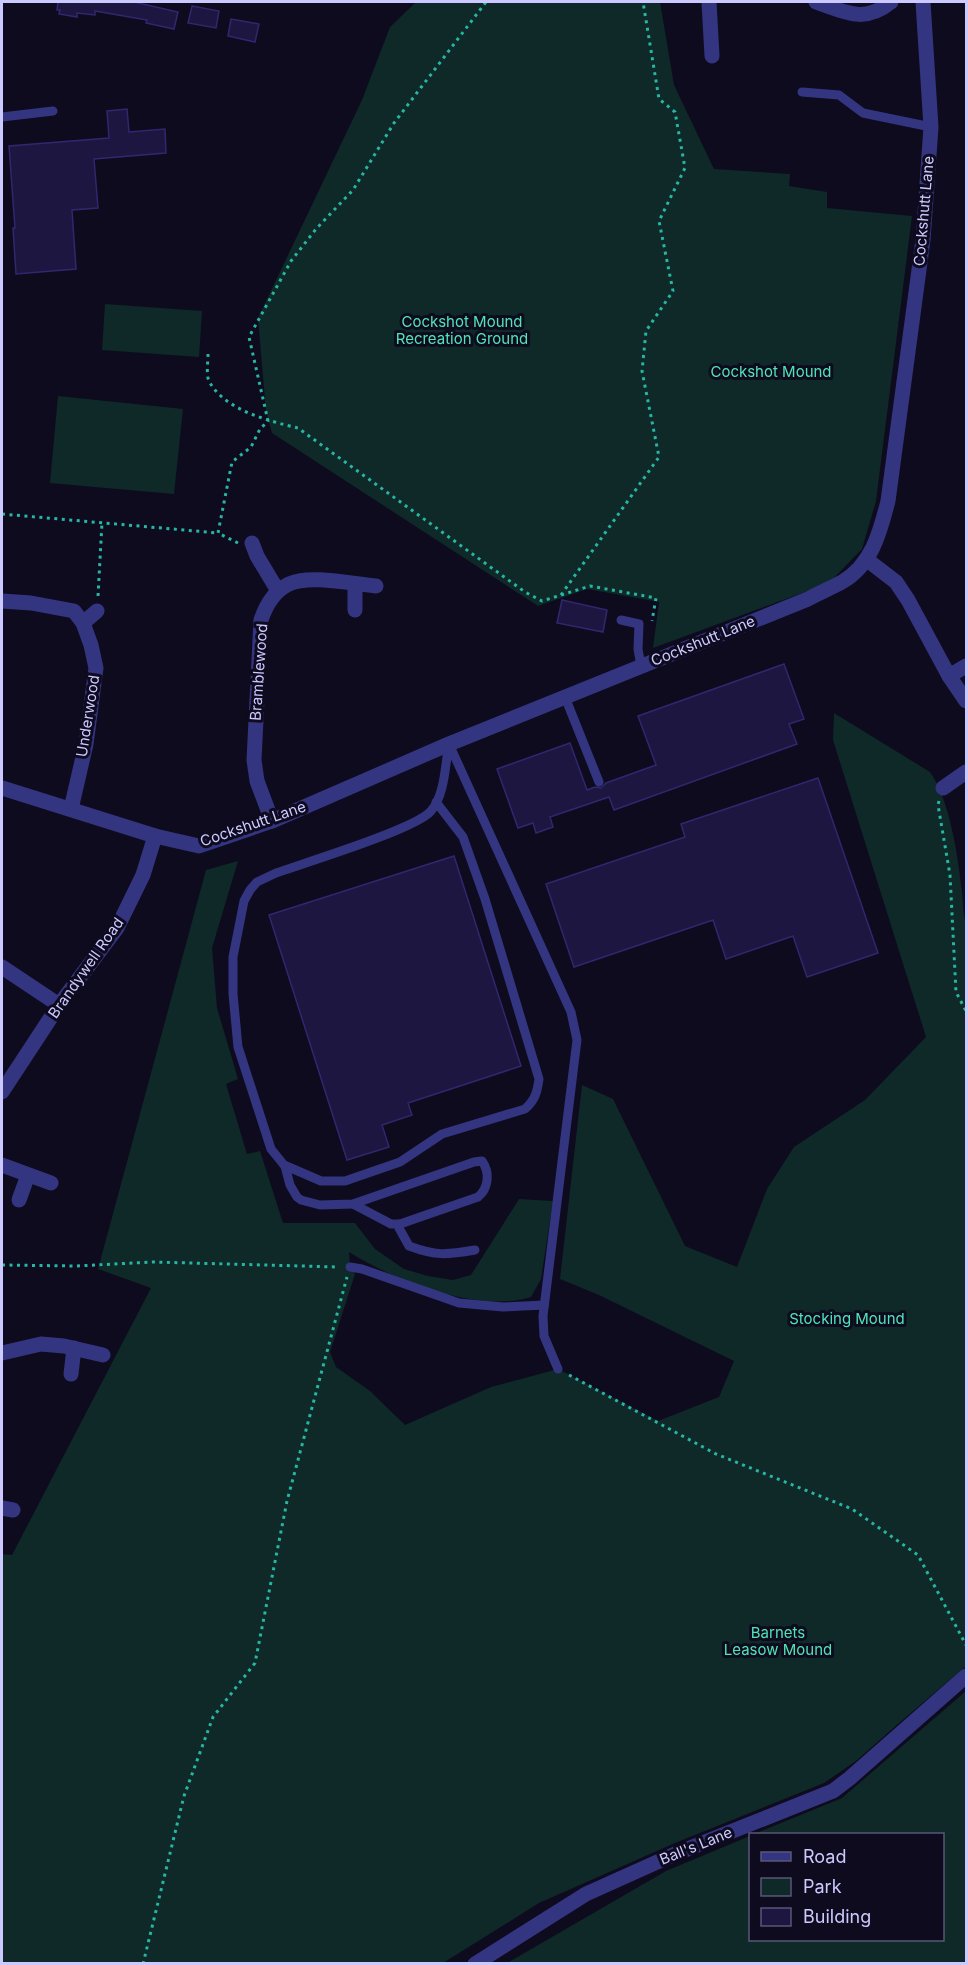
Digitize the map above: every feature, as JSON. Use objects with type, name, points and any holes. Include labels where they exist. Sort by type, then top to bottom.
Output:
[{"type":"street","points":[[710,2],[712,56]]},
{"type":"street","points":[[822,3],[855,16],[879,11],[891,2]]},
{"type":"street","name":"Cockshutt Lane","points":[[2,788],[155,836],[199,846],[272,821],[449,744],[808,599],[844,581],[866,559],[876,543],[888,501],[923,240],[930,127],[923,2]]},
{"type":"street","points":[[254,549],[278,591],[290,583],[310,580],[376,586]]},
{"type":"street","points":[[866,559],[896,582],[949,676],[966,701]]},
{"type":"street","points":[[355,584],[355,610]]},
{"type":"street","name":"Bramblewood","points":[[272,821],[257,781],[254,760],[261,620],[267,604],[278,591]]},
{"type":"street","points":[[2,601],[31,603],[74,612],[83,624],[97,611]]},
{"type":"street","name":"Underwood","points":[[70,809],[86,744],[96,668],[83,624]]},
{"type":"street","points":[[949,676],[966,666]]},
{"type":"street","points":[[943,788],[966,772]]},
{"type":"street","name":"Brandywell Road","points":[[2,1092],[59,1005],[117,928],[143,875],[155,836]]},
{"type":"street","points":[[2,967],[59,1005]]},
{"type":"street","points":[[2,1165],[51,1183]]},
{"type":"street","points":[[19,1200],[28,1175]]},
{"type":"street","points":[[2,1353],[41,1344],[74,1348],[103,1355]]},
{"type":"street","points":[[71,1374],[74,1348]]},
{"type":"street","name":"Ball's Lane","points":[[475,1964],[586,1894],[675,1854],[833,1791],[966,1676]]},
{"type":"lane","points":[[802,92],[839,95],[863,113],[930,127]]},
{"type":"lane","points":[[2,117],[53,111]]},
{"type":"lane","points":[[621,620],[639,624],[638,649],[641,666]]},
{"type":"lane","points":[[565,697],[599,782]]},
{"type":"lane","points":[[353,1204],[391,1224],[400,1224],[478,1197],[483,1193],[488,1168],[482,1161],[474,1162],[353,1204],[320,1205],[301,1200],[292,1191],[285,1166],[271,1149],[238,1047],[233,994],[233,957],[244,901],[257,882],[276,873],[422,819],[431,811],[436,802],[449,744]]},
{"type":"lane","points":[[449,744],[571,1012],[577,1040],[544,1305],[543,1336],[558,1369]]},
{"type":"lane","points":[[285,1166],[321,1181],[345,1181],[400,1162],[442,1134],[525,1109],[534,1101],[538,1092],[539,1079],[485,899],[463,837],[436,802]]},
{"type":"lane","points":[[400,1224],[399,1228],[409,1245],[417,1249],[444,1255],[475,1250]]},
{"type":"lane","points":[[350,1267],[362,1269],[459,1303],[503,1307],[544,1305]]},
{"type":"path","points":[[268,421],[249,336],[291,261],[316,229],[353,190],[394,123],[486,2]]},
{"type":"path","points":[[561,595],[659,457],[642,371],[646,331],[673,291],[659,221],[685,168],[675,112],[658,99],[644,2]]},
{"type":"path","points":[[208,354],[208,380],[217,392],[234,405],[268,421],[298,428],[525,592],[542,601],[590,586],[656,598],[652,622]]},
{"type":"path","points":[[218,533],[232,462],[251,447],[260,429],[268,421]]},
{"type":"path","points":[[2,514],[218,533],[254,549]]},
{"type":"path","points":[[97,611],[102,523]]},
{"type":"path","points":[[943,788],[938,805],[950,874],[956,992],[966,1011]]},
{"type":"path","points":[[2,1265],[76,1266],[165,1262],[350,1267],[287,1501],[255,1663],[213,1717],[184,1796],[143,1964]]},
{"type":"path","points":[[558,1369],[716,1454],[852,1509],[918,1555],[966,1645]]},
{"type":"green space","name":"Cockshot Mound Recreation Ground","points":[[416,2],[660,2],[674,85],[714,169],[790,174],[789,186],[827,192],[827,208],[912,216],[876,501],[862,549],[829,583],[653,648],[659,602],[587,589],[538,606],[272,433],[266,412],[258,318],[362,100],[390,27]]},
{"type":"green space","points":[[105,304],[202,311],[199,357],[102,350]]},
{"type":"green space","points":[[58,396],[183,409],[174,494],[50,483]]},
{"type":"green space","points":[[834,713],[930,772],[948,813],[960,878],[966,924],[966,1666],[856,1761],[824,1783],[675,1843],[539,1903],[443,1963],[2,1963],[2,1554],[12,1555],[151,1288],[98,1269],[206,870],[238,861],[212,948],[217,1008],[238,1079],[226,1084],[247,1154],[260,1151],[283,1223],[355,1223],[375,1249],[404,1269],[453,1280],[471,1275],[519,1199],[553,1201],[541,1279],[531,1297],[510,1301],[462,1298],[412,1283],[367,1263],[349,1252],[350,1267],[355,1274],[330,1352],[336,1367],[370,1391],[405,1425],[491,1387],[558,1369],[658,1421],[719,1397],[734,1361],[599,1295],[560,1279],[582,1085],[613,1099],[685,1246],[737,1267],[767,1189],[794,1147],[865,1100],[926,1037],[833,740]]},
{"type":"green space","points":[[966,1691],[966,1963],[507,1963],[666,1871],[749,1836],[749,1941],[944,1941],[944,1833],[756,1833],[842,1798]]},
{"type":"building","points":[[58,2],[134,2],[178,12],[174,29],[146,23],[147,20],[95,11],[95,15],[77,13],[77,17],[59,14]]},
{"type":"building","points":[[192,6],[219,11],[216,28],[188,23]]},
{"type":"building","points":[[231,19],[259,24],[255,42],[228,36]]},
{"type":"building","points":[[127,109],[129,132],[165,129],[166,153],[94,159],[98,208],[72,210],[76,269],[16,274],[9,146],[109,138],[107,111]]},
{"type":"building","points":[[562,600],[607,610],[603,632],[557,623]]},
{"type":"building","points":[[784,664],[804,719],[789,724],[797,744],[614,810],[609,797],[550,817],[553,827],[536,833],[533,823],[518,828],[497,769],[570,743],[587,790],[595,787],[601,788],[606,783],[656,765],[638,716]]},
{"type":"building","points":[[818,778],[878,953],[807,977],[793,936],[726,959],[713,920],[574,967],[546,884],[685,837],[681,824]]},
{"type":"building","points":[[454,856],[521,1066],[408,1103],[412,1115],[382,1125],[389,1147],[347,1160],[269,915]]},
{"type":"park label","name":"Cockshot Mound","points":[[771,372]]},
{"type":"park label","name":"Stocking Mound","points":[[847,1319]]},
{"type":"park label","name":"Barnets Leasow Mound","points":[[778,1642]]}]
